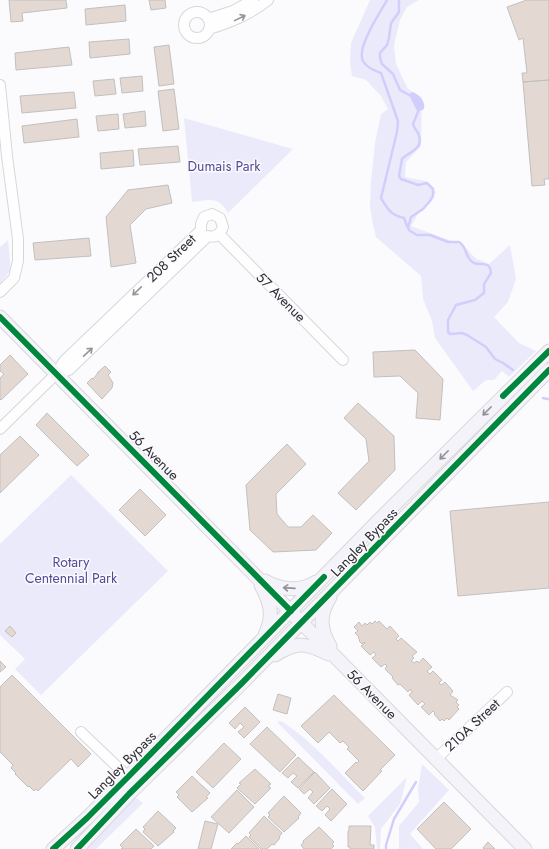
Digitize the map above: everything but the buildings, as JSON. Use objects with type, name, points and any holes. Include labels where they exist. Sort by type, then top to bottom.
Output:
[{"type":"main road","name":"56 Avenue","points":[[0,317],[525,849]]},
{"type":"main road","name":"Langley Bypass","points":[[53,849],[128,777],[466,432],[549,351]]},
{"type":"main road","name":"Langley Bypass","points":[[77,849],[130,794],[260,665],[549,370]]},
{"type":"main road","points":[[255,575],[279,588],[292,589],[310,586],[324,577]]},
{"type":"main road","points":[[255,575],[267,598],[271,612],[269,626],[264,638]]},
{"type":"main road","points":[[334,588],[328,600],[322,620],[322,628],[337,658]]},
{"type":"main road","points":[[260,665],[289,647],[298,645],[314,648],[337,658]]},
{"type":"street","points":[[253,0],[208,24],[237,20],[268,0]]},
{"type":"street","points":[[0,85],[7,156],[18,239],[18,261],[14,278],[0,292]]},
{"type":"street","name":"208 Street","points":[[0,429],[56,374],[64,361],[201,230],[201,224],[204,217],[212,214],[220,218],[223,227],[219,234],[213,237],[208,236],[69,370],[56,374]]},
{"type":"street","name":"57 Avenue","points":[[219,234],[343,360]]},
{"type":"street","name":"210A Street","points":[[436,759],[507,692]]},
{"type":"street","points":[[81,732],[128,777]]},
{"type":"green space","points":[[370,0],[419,0],[407,7],[400,20],[394,45],[396,64],[408,89],[422,97],[421,146],[406,162],[405,177],[426,181],[436,192],[429,204],[418,214],[411,226],[460,244],[475,258],[489,264],[510,245],[516,279],[508,302],[494,317],[519,343],[536,351],[509,377],[502,371],[494,380],[486,380],[473,391],[435,338],[432,321],[423,299],[421,276],[376,237],[370,207],[371,181],[375,143],[381,114],[388,109],[381,96],[366,80],[352,76],[350,63],[351,43]]},
{"type":"green space","name":"Dumais Park","points":[[184,118],[293,149],[228,213],[221,204],[213,200],[192,202]]},
{"type":"green space","points":[[8,240],[11,270],[0,283],[0,247]]},
{"type":"green space","name":"Rotary Centennial Park","points":[[71,475],[168,571],[41,695],[15,669],[25,659],[0,635],[0,544]]},
{"type":"green space","points":[[281,721],[315,747],[365,798],[358,804],[277,722]]},
{"type":"green space","points":[[422,764],[449,790],[410,834],[423,849],[399,849],[399,826],[419,802],[418,789]]},
{"type":"green space","points":[[407,777],[400,804],[381,829],[380,849],[377,849],[375,827],[368,816]]},
{"type":"green space","points":[[135,797],[143,803],[96,849],[86,849]]},
{"type":"shaded area","points":[[412,92],[421,99],[424,104],[424,109],[420,111],[416,109],[409,95]]},
{"type":"waterway","points":[[387,0],[370,30],[362,55],[363,61],[367,65],[381,73],[398,121],[397,132],[381,198],[390,211],[404,218],[407,226]]},
{"type":"waterway","points":[[399,0],[399,12],[391,23],[387,45],[380,53],[380,58],[382,64],[393,74],[400,90],[411,96]]},
{"type":"waterway","points":[[418,108],[413,124],[420,138],[420,143],[416,149],[402,159],[399,176],[401,179],[418,185],[427,183],[433,189],[433,196],[423,209],[411,217],[408,228],[417,235],[430,235],[448,242],[459,242],[464,247],[471,261],[477,264],[485,264],[489,266],[491,273],[484,284],[484,293],[475,300],[456,305],[448,320],[448,332],[450,334],[462,333],[467,335],[486,347],[495,359],[513,370]]},
{"type":"waterway","points":[[543,398],[549,399]]},
{"type":"waterway","points":[[386,849],[394,819],[416,782]]},
{"type":"cycle path","points":[[0,317],[291,611]]},
{"type":"cycle path","points":[[503,396],[549,351]]},
{"type":"cycle path","points":[[77,849],[129,794],[242,683],[549,370]]},
{"type":"cycle path","points":[[53,849],[128,777],[324,577]]}]
